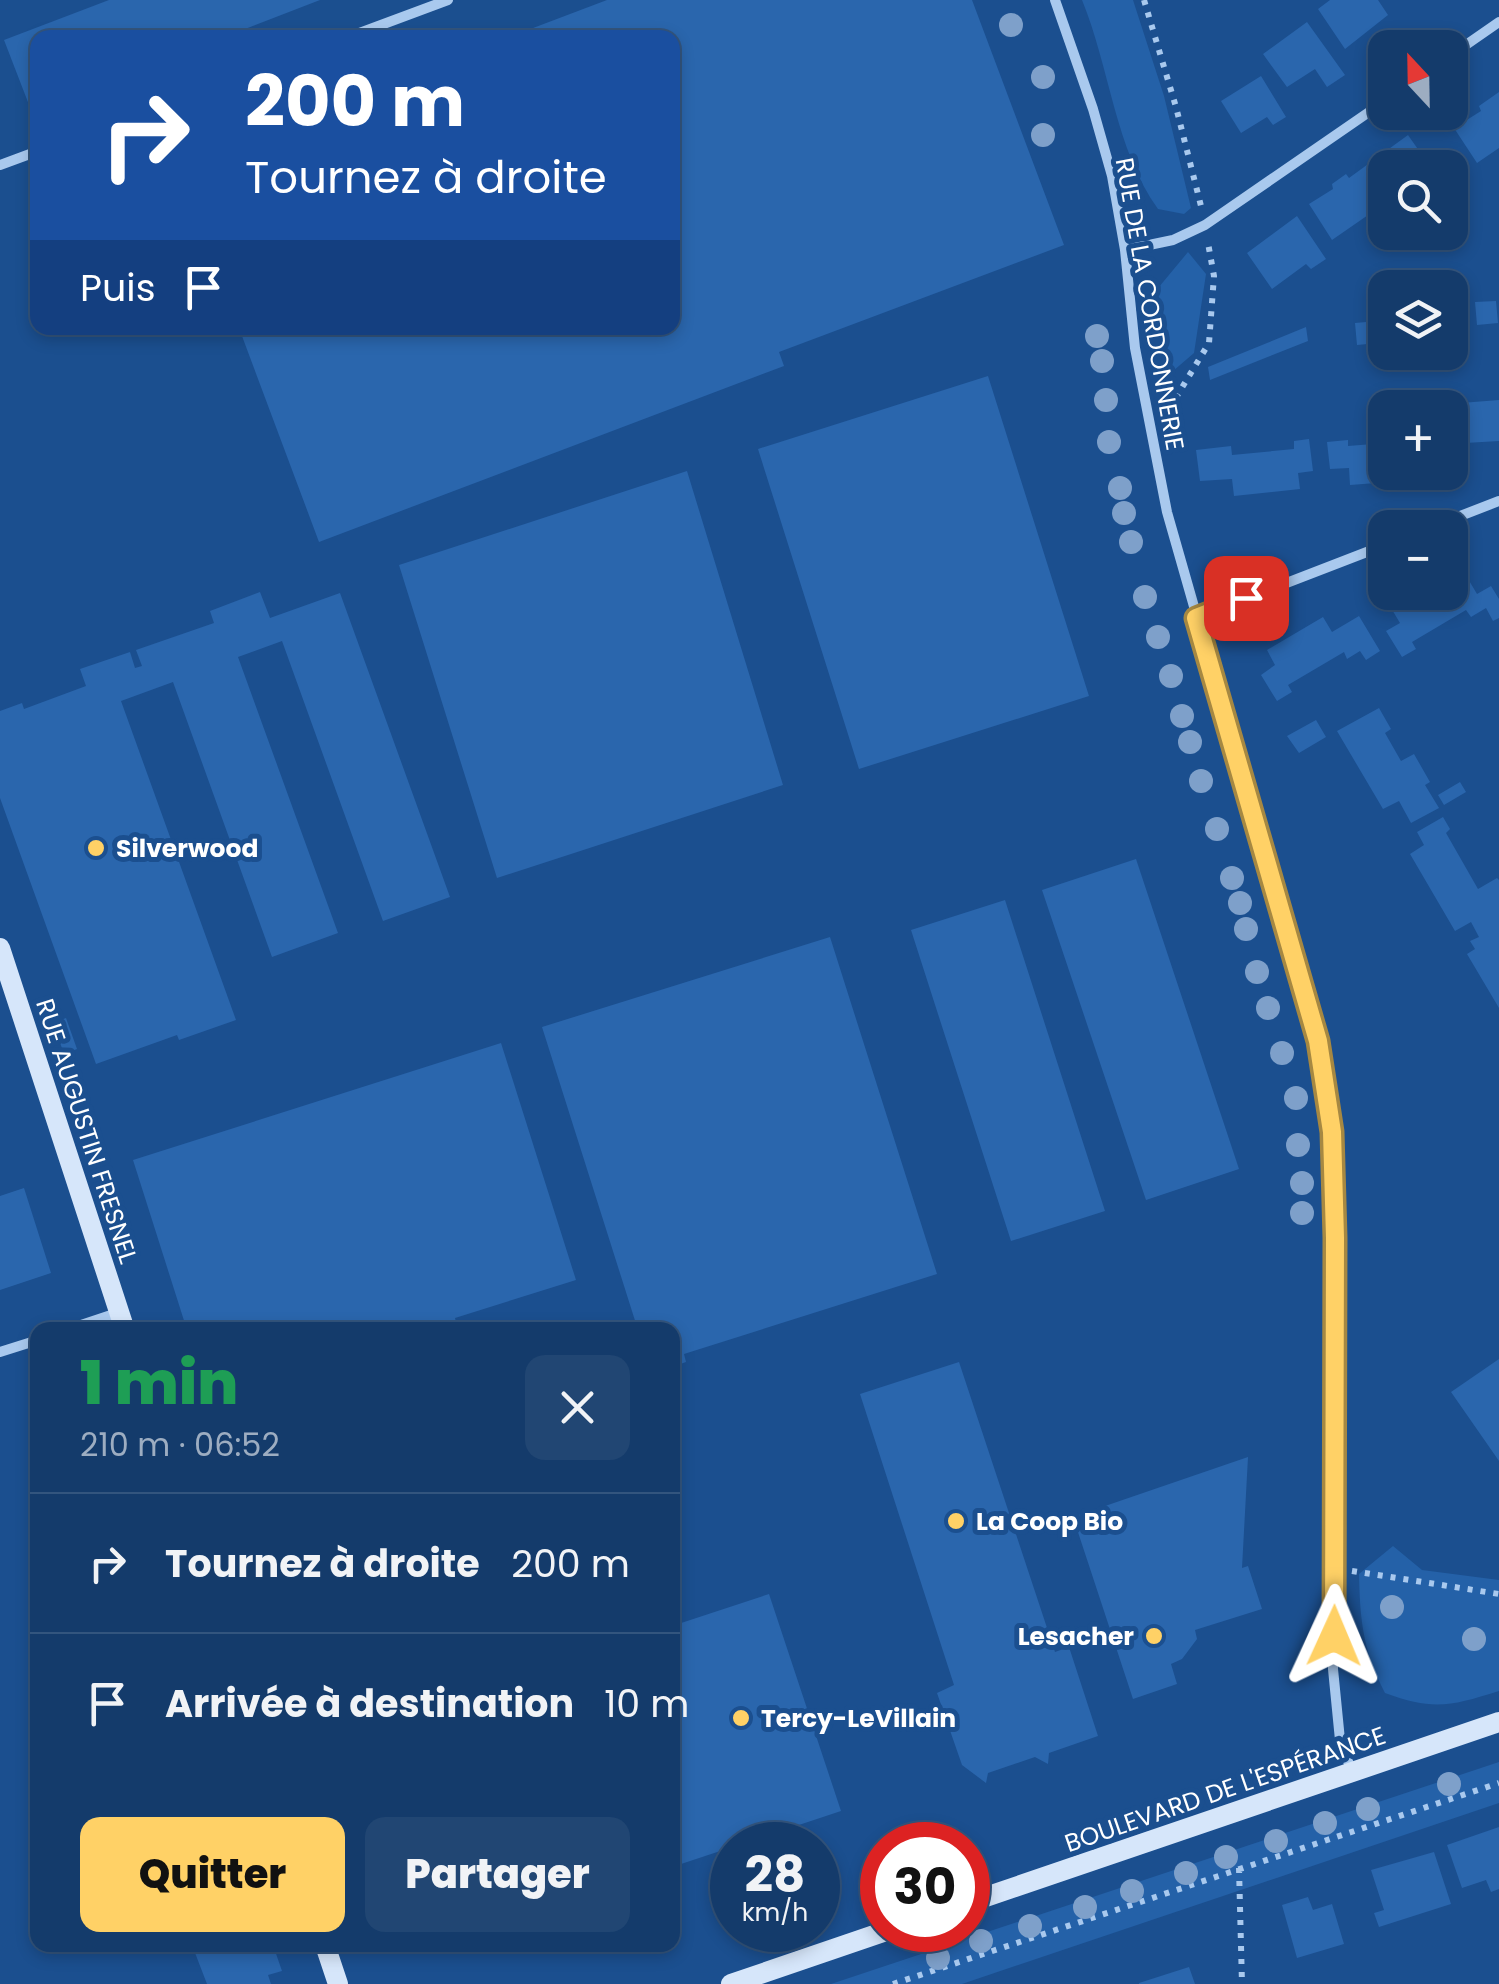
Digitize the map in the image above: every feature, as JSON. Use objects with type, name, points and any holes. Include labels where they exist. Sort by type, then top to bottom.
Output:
[{"type":"main road","name":"RUE AUGUSTIN FRESNEL","points":[[0,948],[122,1321]]},
{"type":"main road","name":"BOULEVARD DE L'ESPÉRANCE","points":[[990,1895],[1499,1722]]},
{"type":"main road","points":[[731,1984],[860,1940]]},
{"type":"main road","points":[[327,1952],[338,1984]]},
{"type":"street","points":[[367,30],[448,0]]},
{"type":"street","name":"RUE DE LA CORDONNERIE","points":[[1054,0],[1093,108],[1112,176],[1125,250],[1135,348],[1167,512],[1318,1041],[1332,1132],[1334,1203],[1333,1670],[1340,1740],[1352,1772]]},
{"type":"street","points":[[1468,44],[1499,22]]},
{"type":"street","points":[[1125,250],[1172,240],[1205,225],[1368,113]]},
{"type":"street","points":[[0,165],[30,154]]},
{"type":"street","points":[[1468,513],[1499,501]]},
{"type":"street","points":[[1196,618],[1368,551]]},
{"type":"street","points":[[0,1352],[30,1343]]},
{"type":"path","points":[[1335,1568],[1499,1594]]},
{"type":"path","points":[[893,1984],[1499,1783]]},
{"type":"path","points":[[1240,1868],[1242,1984]]},
{"type":"shaded area","points":[[1082,0],[1133,0],[1164,96],[1191,208],[1184,214],[1158,209],[1132,161]]},
{"type":"shaded area","points":[[1188,252],[1206,274],[1194,353],[1173,371],[1156,338],[1154,293]]},
{"type":"shaded area","points":[[1393,1546],[1422,1570],[1499,1580],[1499,1691],[1442,1704],[1385,1693],[1364,1635],[1359,1574]]},
{"type":"shaded area","points":[[1499,1762],[1499,1803],[962,1984],[831,1984],[927,1952],[990,1952],[990,1931]]},
{"type":"building","points":[[109,0],[320,0],[243,30],[30,30]]},
{"type":"building","points":[[607,0],[972,0],[1064,245],[779,352],[784,366],[319,542],[242,335],[680,335],[680,30],[528,30]]},
{"type":"building","points":[[1330,0],[1378,0],[1388,15],[1345,49],[1318,9]]},
{"type":"building","points":[[1307,22],[1345,75],[1327,87],[1315,69],[1287,87],[1263,54]]},
{"type":"building","points":[[30,30],[30,107],[4,40]]},
{"type":"building","points":[[1261,76],[1286,117],[1273,125],[1267,117],[1241,133],[1221,101]]},
{"type":"building","points":[[1499,92],[1499,148],[1477,163],[1455,130],[1468,130],[1468,119],[1481,111],[1479,106]]},
{"type":"building","points":[[1408,135],[1418,150],[1387,150]]},
{"type":"building","points":[[1368,164],[1368,215],[1332,240],[1309,204],[1333,189],[1332,184],[1346,174],[1349,178]]},
{"type":"building","points":[[1297,216],[1326,259],[1311,269],[1306,264],[1272,289],[1247,253]]},
{"type":"building","points":[[1496,301],[1498,323],[1477,325],[1475,302]]},
{"type":"building","points":[[1368,322],[1368,344],[1357,345],[1355,323]]},
{"type":"building","points":[[1306,327],[1308,341],[1210,380],[1208,367]]},
{"type":"building","points":[[988,376],[1089,696],[859,769],[758,449]]},
{"type":"building","points":[[1499,400],[1499,441],[1468,443],[1468,402]]},
{"type":"building","points":[[1309,439],[1313,471],[1298,473],[1300,489],[1234,496],[1232,479],[1200,481],[1196,450],[1231,446],[1232,455],[1294,449],[1294,441]]},
{"type":"building","points":[[1348,440],[1348,446],[1368,444],[1368,484],[1350,485],[1349,468],[1330,469],[1327,442]]},
{"type":"building","points":[[687,471],[783,785],[497,878],[399,565]]},
{"type":"building","points":[[1468,579],[1477,594],[1491,586],[1499,599],[1499,618],[1493,621],[1486,608],[1471,617],[1466,610]]},
{"type":"building","name":"Silverwood","points":[[260,592],[270,618],[340,593],[450,897],[383,921],[282,641],[238,657],[338,933],[272,957],[173,682],[121,701],[236,1020],[179,1040],[177,1035],[96,1064],[0,798],[0,711],[22,703],[24,709],[86,686],[80,669],[130,652],[135,668],[142,666],[136,650],[214,623],[210,611]]},
{"type":"building","points":[[1392,610],[1466,610],[1412,642],[1416,649],[1402,657],[1386,631],[1400,623]]},
{"type":"building","points":[[1359,616],[1380,651],[1366,660],[1360,651],[1347,659],[1344,652],[1288,685],[1292,692],[1277,701],[1261,675],[1275,665],[1267,650],[1323,617],[1332,632]]},
{"type":"building","points":[[1379,708],[1391,729],[1385,733],[1401,761],[1414,754],[1430,782],[1425,785],[1439,808],[1411,823],[1399,801],[1383,809],[1337,731]]},
{"type":"building","points":[[1316,720],[1326,737],[1299,753],[1287,736]]},
{"type":"building","points":[[1460,782],[1466,792],[1444,805],[1438,795]]},
{"type":"building","points":[[1443,817],[1450,829],[1446,833],[1478,889],[1499,880],[1499,1008],[1467,954],[1475,949],[1470,941],[1479,937],[1471,922],[1455,931],[1410,854],[1424,845],[1417,832]]},
{"type":"building","points":[[1136,859],[1239,1169],[1146,1200],[1042,890]]},
{"type":"building","points":[[1005,900],[1105,1211],[1011,1241],[911,930]]},
{"type":"building","points":[[830,937],[937,1274],[684,1354],[686,1362],[680,1364],[680,1322],[635,1322],[542,1027]]},
{"type":"building","points":[[66,1018],[77,1049],[64,1054],[53,1023]]},
{"type":"building","points":[[501,1043],[576,1280],[455,1318],[456,1322],[184,1322],[133,1160]]},
{"type":"building","points":[[24,1188],[51,1273],[0,1290],[0,1196]]},
{"type":"building","points":[[1499,1359],[1499,1461],[1451,1392]]},
{"type":"building","name":"La Coop Bio","points":[[959,1362],[1055,1652],[1069,1647],[1098,1736],[1049,1753],[1048,1764],[1035,1757],[988,1773],[986,1783],[962,1765],[937,1693],[954,1685],[860,1394]]},
{"type":"building","points":[[1248,1457],[1242,1568],[1248,1566],[1262,1609],[1195,1630],[1197,1639],[1182,1659],[1171,1664],[1177,1684],[1133,1699],[1073,1517]]},
{"type":"building","name":"Tercy-LeVillain","points":[[769,1594],[841,1811],[808,1822],[710,1822],[710,1854],[680,1864],[680,1623]]},
{"type":"building","points":[[1499,1827],[1499,1889],[1491,1892],[1486,1880],[1462,1888],[1447,1845]]},
{"type":"building","points":[[1434,1852],[1451,1904],[1379,1927],[1374,1913],[1384,1910],[1371,1870]]},
{"type":"building","points":[[1308,1897],[1313,1910],[1332,1904],[1344,1944],[1297,1958],[1282,1905]]},
{"type":"building","points":[[195,1952],[275,1952],[282,1971],[268,1975],[271,1984],[207,1984]]},
{"type":"building","points":[[1189,1967],[1195,1984],[1139,1984],[1139,1983]]},
{"type":"place","name":"Silverwood","points":[[96,848]]},
{"type":"place","name":"La Coop Bio","points":[[956,1521]]},
{"type":"place","name":"Lesacher","points":[[1154,1636]]},
{"type":"place","name":"Tercy-LeVillain","points":[[741,1718]]},
{"type":"route","points":[[1246,598],[1196,618],[1318,1041],[1332,1132],[1334,1636]]}]
